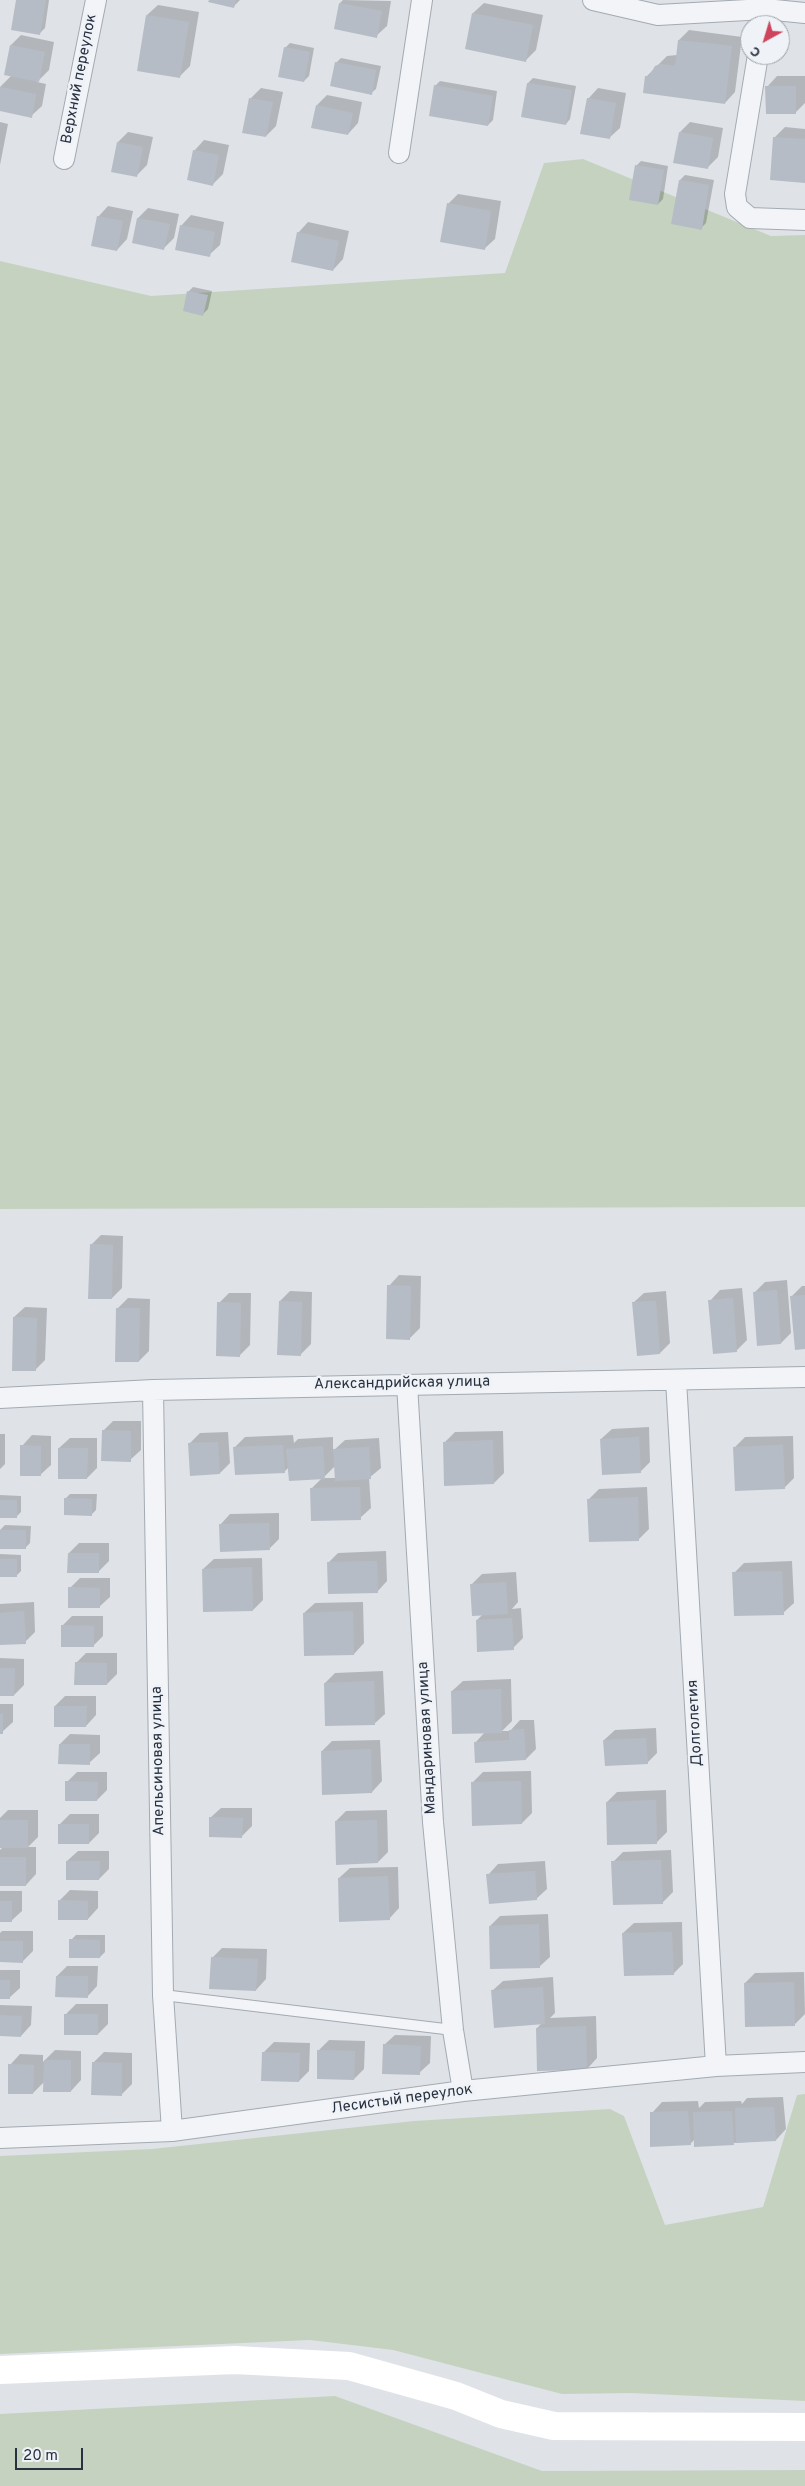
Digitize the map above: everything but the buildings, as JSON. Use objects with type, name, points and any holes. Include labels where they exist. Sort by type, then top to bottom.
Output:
[{"type":"main road","points":[[0,2370],[236,2360],[349,2366],[456,2396],[501,2414],[554,2426],[805,2427]]},
{"type":"street","name":"Верхний переулок","points":[[64,159],[96,0]]},
{"type":"street","points":[[399,153],[422,0]]},
{"type":"street","points":[[593,0],[658,15],[740,17]]},
{"type":"street","points":[[790,15],[805,14]]},
{"type":"street","points":[[756,65],[735,194],[737,207],[750,218],[805,220]]},
{"type":"street","name":"Александрийская улица","points":[[0,1398],[153,1390],[805,1377]]},
{"type":"street","name":"Долголетия","points":[[676,1380],[716,2066]]},
{"type":"street","name":"Мандариновая улица","points":[[407,1384],[433,1822],[453,2030],[463,2091]]},
{"type":"street","name":"Апельсиновая улица","points":[[153,1390],[163,1994],[172,2132]]},
{"type":"street","name":"Лесистый переулок","points":[[0,2138],[172,2132],[463,2091],[716,2066],[805,2062]]},
{"type":"lane","points":[[163,1994],[453,2030]]},
{"type":"green space","points":[[583,159],[771,236],[805,235],[805,1207],[0,1209],[0,261],[151,296],[505,273],[544,163]]},
{"type":"green space","points":[[805,2094],[805,2401],[631,2393],[562,2394],[393,2350],[310,2340],[0,2354],[0,2156],[152,2149],[414,2121],[610,2109],[624,2116],[665,2225],[763,2207],[797,2095]]},
{"type":"green space","points":[[335,2396],[542,2471],[805,2470],[805,2486],[0,2486],[0,2414]]}]
